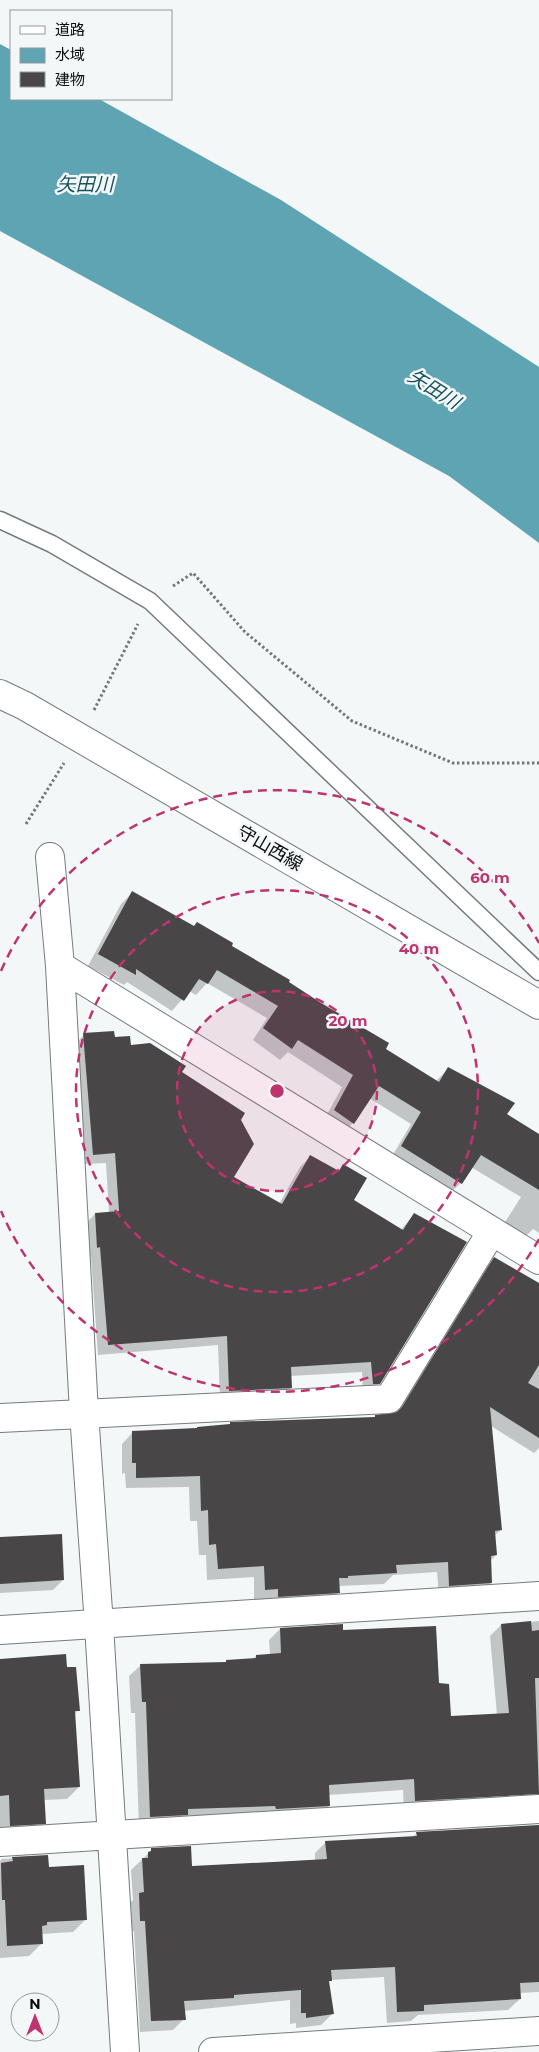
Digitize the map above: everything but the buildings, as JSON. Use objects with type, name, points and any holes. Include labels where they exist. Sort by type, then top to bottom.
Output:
[{"type":"street","name":"守山西線","points":[[0,694],[26,706],[539,1005]]},
{"type":"street","points":[[50,857],[60,966],[84,1413],[125,2052]]},
{"type":"street","points":[[60,966],[539,1260]]},
{"type":"street","points":[[0,1418],[389,1399],[492,1231]]},
{"type":"street","points":[[0,1630],[539,1596]]},
{"type":"street","points":[[0,1842],[539,1809]]},
{"type":"street","points":[[212,2052],[539,2031]]},
{"type":"lane","points":[[0,520],[52,544],[150,601],[539,972]]},
{"type":"path","points":[[150,601],[193,574],[245,632],[352,721],[453,763],[539,763]]},
{"type":"path","points":[[26,824],[79,738],[138,624]]},
{"type":"water","name":"矢田川","points":[[0,44],[10,49],[10,100],[101,100],[281,200],[539,367],[539,543],[449,476],[0,231]]}]
